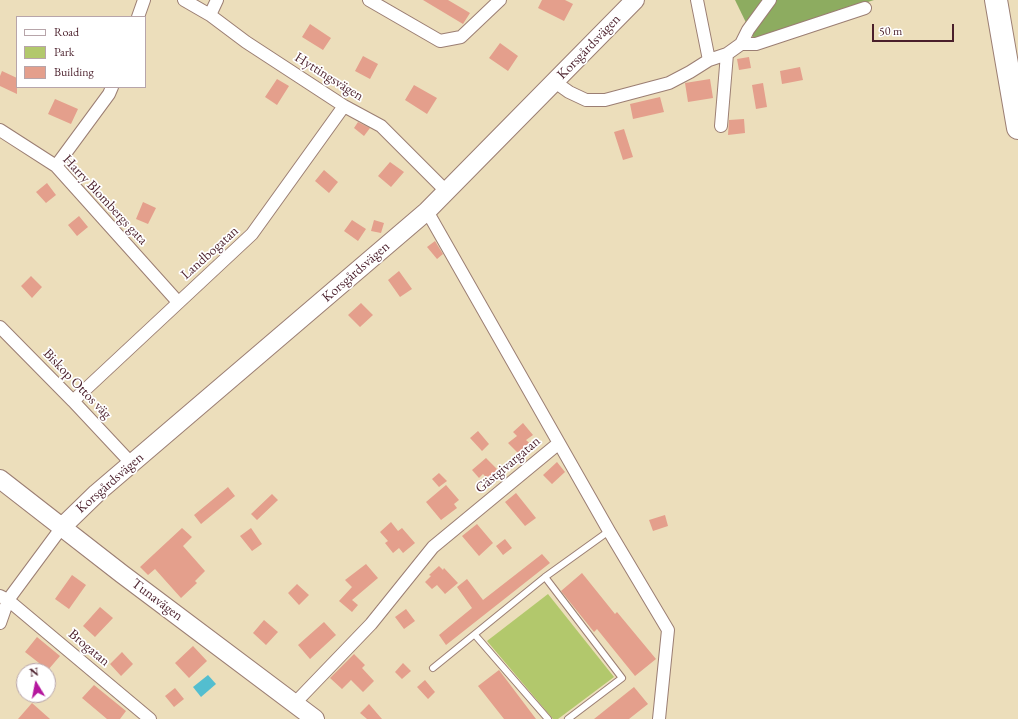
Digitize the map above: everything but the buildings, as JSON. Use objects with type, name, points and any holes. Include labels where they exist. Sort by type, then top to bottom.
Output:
[{"type":"highway","points":[[996,0],[1018,128]]},
{"type":"highway","points":[[1009,0],[1018,50]]},
{"type":"street","points":[[138,16],[144,0]]},
{"type":"street","name":"Hyttingsvägen","points":[[184,0],[210,15],[246,42],[344,106],[381,126],[447,192]]},
{"type":"street","points":[[210,15],[217,0]]},
{"type":"street","points":[[369,0],[440,41],[461,38],[500,0]]},
{"type":"street","name":"Korsgårdsvägen","points":[[62,527],[97,493],[427,211],[635,0]]},
{"type":"street","points":[[697,0],[709,60]]},
{"type":"street","points":[[555,82],[569,92],[586,100],[605,100],[669,83],[709,60],[727,54],[741,44],[748,30],[770,0]]},
{"type":"street","points":[[741,44],[756,44],[865,8]]},
{"type":"street","points":[[721,126],[727,54]]},
{"type":"street","points":[[56,166],[109,94],[112,88]]},
{"type":"street","name":"Landbogatan","points":[[73,401],[252,234],[344,106]]},
{"type":"street","name":"Harry Blombergs gata","points":[[0,130],[56,166],[178,302]]},
{"type":"street","name":"Gästgivargatan","points":[[294,704],[371,624],[433,547],[559,443],[427,211]]},
{"type":"street","name":"Biskop Ottos väg","points":[[0,327],[73,401],[132,464]]},
{"type":"street","points":[[559,443],[668,630],[659,719]]},
{"type":"street","name":"Tunavägen","points":[[0,479],[315,719]]},
{"type":"street","points":[[0,623],[4,598],[62,527]]},
{"type":"street","name":"Brogatan","points":[[4,598],[150,719]]},
{"type":"lane","points":[[433,668],[475,636],[545,577],[609,531]]},
{"type":"lane","points":[[545,577],[622,678],[568,719]]},
{"type":"lane","points":[[475,636],[548,719]]},
{"type":"green space","points":[[735,0],[874,0],[754,39]]},
{"type":"green space","points":[[548,594],[614,677],[558,719],[553,719],[487,641]]},
{"type":"water","points":[[208,675],[216,684],[201,697],[193,687]]}]
